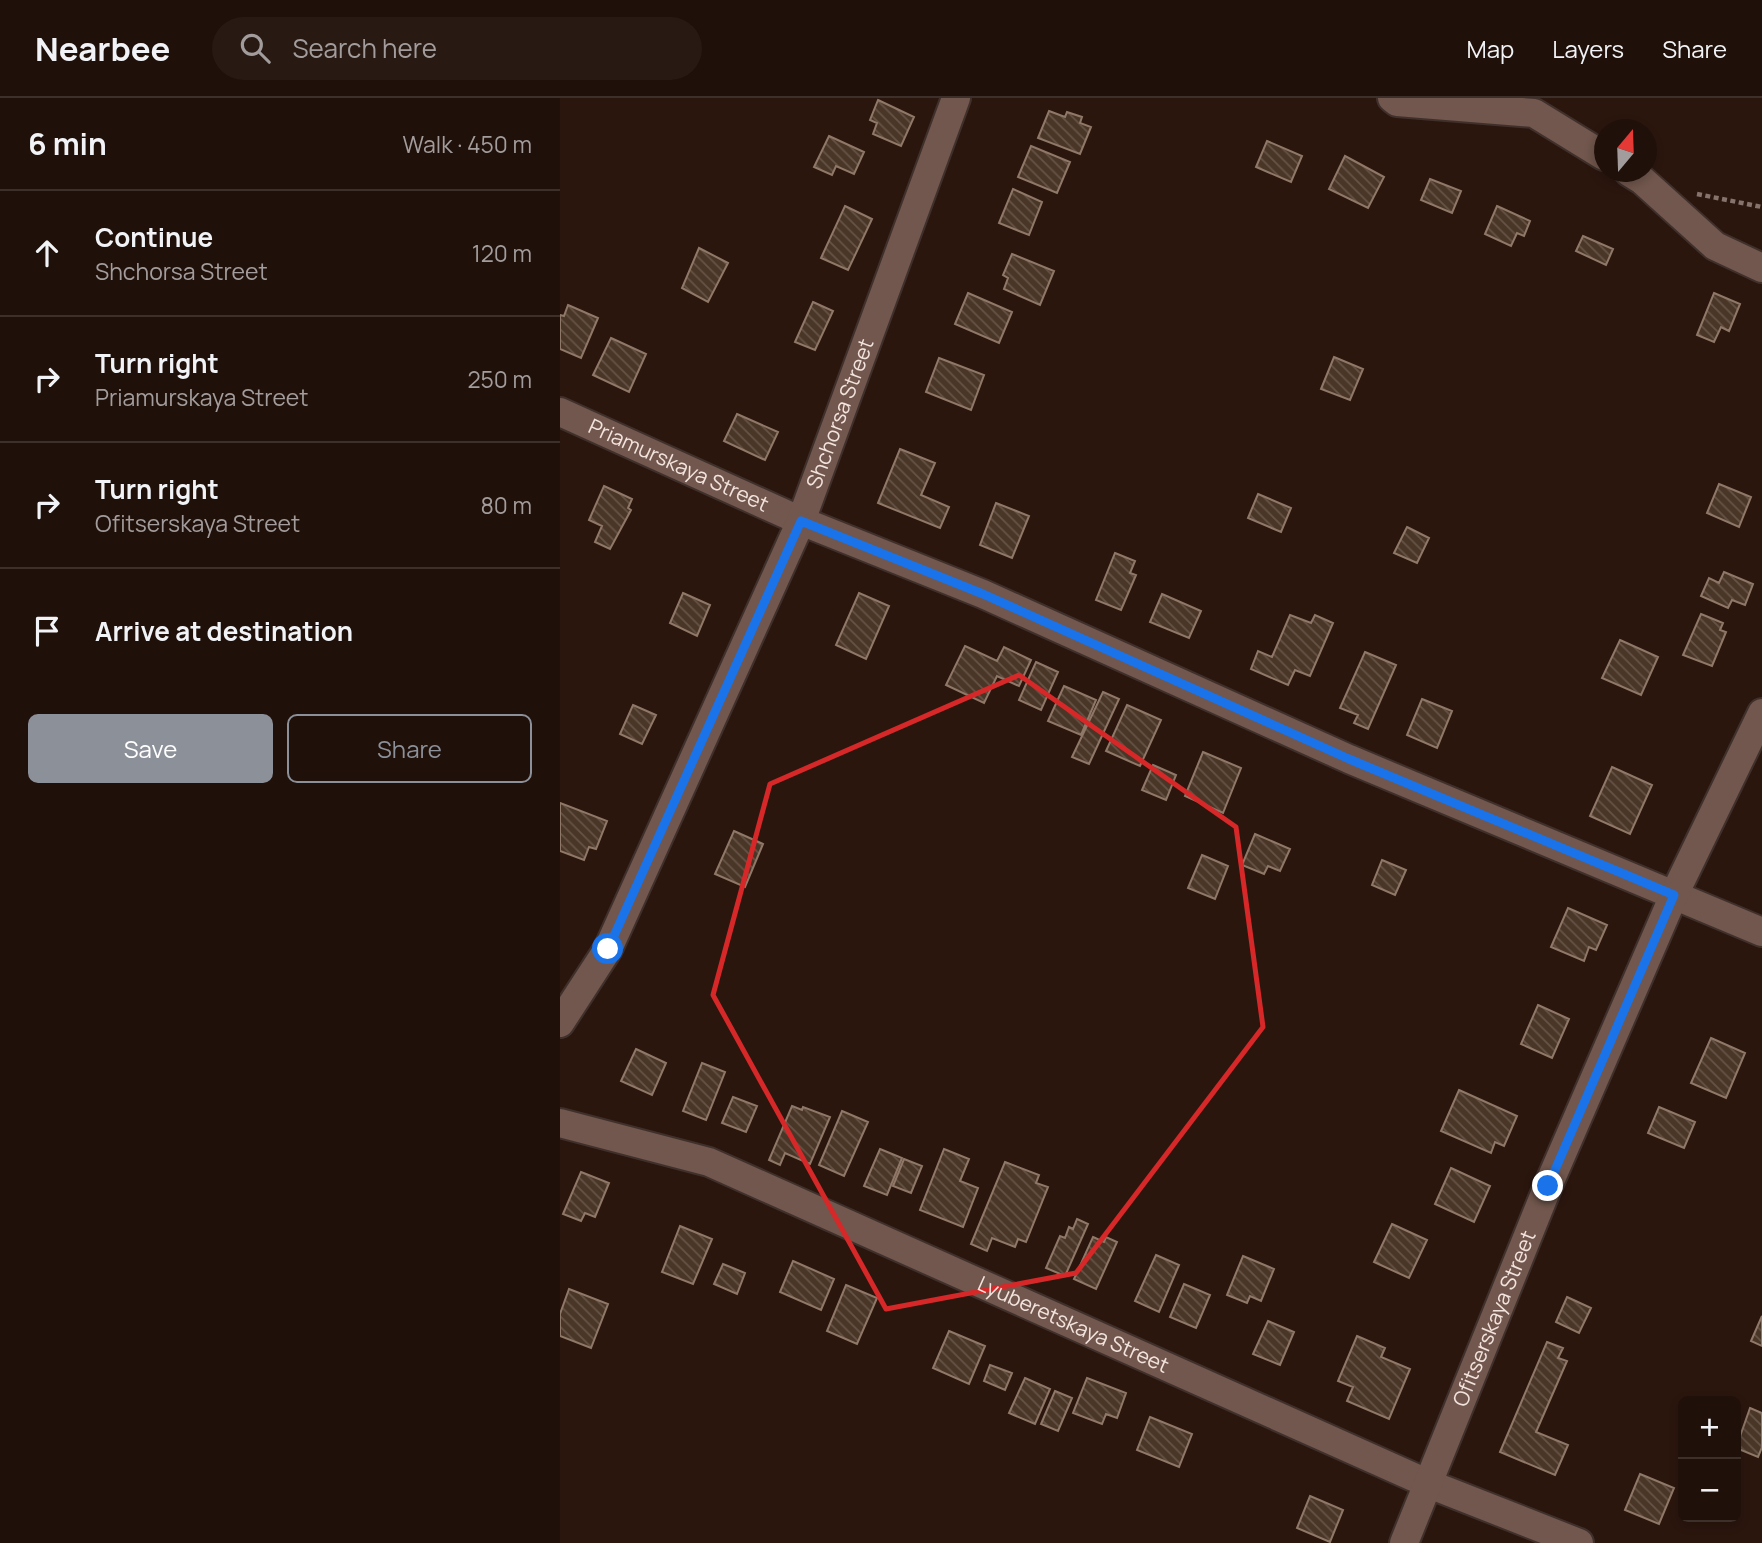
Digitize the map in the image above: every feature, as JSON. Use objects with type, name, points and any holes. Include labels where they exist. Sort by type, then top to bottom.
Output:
[{"type":"street","name":"Shchorsa Street","points":[[560,1023],[608,949],[801,521],[956,98]]},
{"type":"street","points":[[1392,98],[1397,102],[1534,113],[1594,149]]},
{"type":"street","points":[[1644,182],[1715,246],[1762,268]]},
{"type":"street","name":"Priamurskaya Street","points":[[560,412],[801,521],[983,594],[1349,759],[1762,932]]},
{"type":"street","name":"Ofitserskaya Street","points":[[1404,1543],[1548,1186],[1674,895],[1762,713]]},
{"type":"street","name":"Lyuberetskaya Street","points":[[560,1123],[709,1162],[1429,1484],[1579,1543]]},
{"type":"highlighted area","points":[[1019,675],[1236,827],[1263,1027],[1076,1273],[886,1309],[713,995],[770,784]]},
{"type":"building","points":[[878,100],[914,117],[901,146],[873,134],[877,123],[870,120]]},
{"type":"building","points":[[1049,111],[1065,117],[1067,112],[1082,117],[1080,123],[1091,127],[1080,154],[1038,138]]},
{"type":"building","points":[[829,136],[864,152],[854,174],[836,166],[832,175],[814,167]]},
{"type":"building","points":[[1267,141],[1302,156],[1291,182],[1256,167]]},
{"type":"building","points":[[1031,146],[1070,162],[1057,193],[1018,177]]},
{"type":"building","points":[[1345,156],[1384,177],[1368,208],[1329,189]]},
{"type":"building","points":[[1430,179],[1461,191],[1452,213],[1421,200]]},
{"type":"building","points":[[1013,189],[1042,202],[1029,235],[999,223]]},
{"type":"building","points":[[845,206],[872,219],[848,270],[821,258]]},
{"type":"building","points":[[1497,206],[1530,221],[1524,236],[1517,233],[1511,246],[1485,234]]},
{"type":"building","points":[[1583,236],[1613,249],[1606,265],[1576,251]]},
{"type":"building","points":[[699,248],[728,263],[708,302],[682,288]]},
{"type":"building","points":[[1012,254],[1054,271],[1040,305],[1004,289],[1008,278],[1003,275]]},
{"type":"building","points":[[968,293],[1012,312],[999,343],[955,324]]},
{"type":"building","points":[[1714,293],[1740,304],[1729,331],[1721,327],[1714,342],[1697,335]]},
{"type":"building","points":[[813,302],[833,311],[815,350],[795,342]]},
{"type":"building","points":[[568,305],[598,318],[581,358],[560,349],[560,315],[564,316]]},
{"type":"building","points":[[611,338],[646,354],[629,392],[593,375]]},
{"type":"building","points":[[1334,357],[1363,369],[1350,400],[1321,389]]},
{"type":"building","points":[[939,358],[984,375],[971,410],[926,392]]},
{"type":"building","points":[[737,414],[778,432],[765,460],[724,441]]},
{"type":"building","points":[[900,449],[935,463],[921,495],[949,507],[940,528],[878,503]]},
{"type":"building","points":[[1719,484],[1751,497],[1739,527],[1707,513]]},
{"type":"building","points":[[604,486],[632,499],[628,508],[631,510],[610,549],[595,542],[602,526],[589,520]]},
{"type":"building","points":[[1258,494],[1291,508],[1281,532],[1248,518]]},
{"type":"building","points":[[996,503],[1029,516],[1012,558],[980,545]]},
{"type":"building","points":[[1407,527],[1429,538],[1417,563],[1394,553]]},
{"type":"building","points":[[1115,553],[1135,561],[1130,573],[1136,575],[1121,610],[1096,600]]},
{"type":"building","points":[[1724,572],[1753,584],[1745,605],[1732,600],[1728,608],[1701,596],[1709,578],[1719,583]]},
{"type":"building","points":[[683,593],[710,605],[697,636],[670,623]]},
{"type":"building","points":[[859,593],[889,606],[866,659],[836,645]]},
{"type":"building","points":[[1162,594],[1201,611],[1189,638],[1150,622]]},
{"type":"building","points":[[1701,614],[1723,623],[1720,630],[1726,632],[1712,666],[1683,655]]},
{"type":"building","points":[[1290,615],[1311,623],[1315,615],[1333,623],[1310,676],[1295,670],[1288,685],[1251,669],[1258,651],[1272,657]]},
{"type":"building","points":[[1620,640],[1658,657],[1641,695],[1602,678]]},
{"type":"building","points":[[965,646],[997,661],[1004,647],[1031,660],[1019,686],[997,676],[984,703],[946,685]]},
{"type":"building","points":[[1365,652],[1396,665],[1368,729],[1354,723],[1358,715],[1340,708]]},
{"type":"building","points":[[1036,662],[1058,672],[1041,710],[1019,700]]},
{"type":"building","points":[[1064,686],[1096,700],[1081,735],[1048,721]]},
{"type":"building","points":[[1103,692],[1119,699],[1089,764],[1072,757]]},
{"type":"building","points":[[1422,699],[1452,711],[1437,748],[1407,735]]},
{"type":"building","points":[[633,705],[656,715],[642,744],[620,734]]},
{"type":"building","points":[[1127,705],[1161,720],[1140,766],[1106,751]]},
{"type":"building","points":[[1203,752],[1241,768],[1223,813],[1185,796]]},
{"type":"building","points":[[1153,765],[1176,775],[1166,800],[1142,790]]},
{"type":"building","points":[[1612,767],[1652,785],[1630,834],[1590,816]]},
{"type":"building","points":[[560,803],[607,821],[596,849],[589,847],[584,860],[560,851]]},
{"type":"building","points":[[734,831],[763,844],[745,887],[715,874]]},
{"type":"building","points":[[1255,834],[1290,849],[1280,871],[1268,866],[1264,874],[1242,865]]},
{"type":"building","points":[[1202,855],[1228,866],[1215,899],[1188,888]]},
{"type":"building","points":[[1382,860],[1406,870],[1395,895],[1372,885]]},
{"type":"building","points":[[1568,908],[1607,925],[1596,950],[1589,947],[1584,961],[1551,947]]},
{"type":"building","points":[[1538,1005],[1569,1019],[1552,1058],[1521,1044]]},
{"type":"building","points":[[1711,1038],[1745,1053],[1726,1098],[1691,1083]]},
{"type":"building","points":[[636,1049],[666,1063],[652,1095],[621,1081]]},
{"type":"building","points":[[702,1063],[725,1072],[706,1120],[683,1111]]},
{"type":"building","points":[[1459,1090],[1517,1116],[1504,1146],[1495,1142],[1491,1153],[1441,1131]]},
{"type":"building","points":[[733,1097],[757,1106],[746,1132],[722,1123]]},
{"type":"building","points":[[792,1106],[830,1117],[810,1164],[785,1153],[780,1165],[769,1160]]},
{"type":"building","points":[[1659,1107],[1695,1122],[1684,1148],[1648,1133]]},
{"type":"building","points":[[842,1111],[868,1122],[844,1176],[819,1165]]},
{"type":"building","points":[[880,1149],[902,1158],[887,1195],[864,1186]]},
{"type":"building","points":[[944,1149],[969,1159],[960,1181],[978,1188],[963,1227],[920,1210]]},
{"type":"building","points":[[904,1159],[922,1166],[911,1193],[893,1186]]},
{"type":"building","points":[[1005,1162],[1039,1175],[1036,1183],[1048,1187],[1026,1242],[1018,1239],[1015,1247],[992,1238],[987,1251],[971,1244]]},
{"type":"building","points":[[1451,1168],[1490,1186],[1474,1222],[1435,1204]]},
{"type":"building","points":[[581,1172],[609,1183],[595,1217],[585,1213],[581,1221],[563,1214]]},
{"type":"building","points":[[1077,1219],[1088,1224],[1065,1276],[1046,1268],[1060,1236],[1065,1238],[1069,1227],[1073,1229]]},
{"type":"building","points":[[1392,1224],[1427,1240],[1409,1278],[1374,1262]]},
{"type":"building","points":[[680,1226],[712,1239],[693,1284],[662,1272]]},
{"type":"building","points":[[1093,1237],[1104,1242],[1106,1237],[1117,1242],[1096,1289],[1074,1279]]},
{"type":"building","points":[[1156,1255],[1179,1265],[1159,1312],[1135,1301]]},
{"type":"building","points":[[1243,1256],[1274,1269],[1261,1301],[1250,1296],[1247,1303],[1227,1295]]},
{"type":"building","points":[[793,1261],[834,1279],[821,1310],[780,1292]]},
{"type":"building","points":[[723,1264],[745,1273],[737,1294],[714,1284]]},
{"type":"building","points":[[1184,1284],[1210,1295],[1196,1328],[1170,1317]]},
{"type":"building","points":[[846,1285],[877,1298],[857,1344],[827,1331]]},
{"type":"building","points":[[569,1289],[608,1304],[591,1348],[560,1336],[560,1314]]},
{"type":"building","points":[[1567,1297],[1591,1308],[1579,1333],[1556,1322]]},
{"type":"building","points":[[1762,1316],[1762,1346],[1751,1341]]},
{"type":"building","points":[[1268,1321],[1294,1332],[1280,1365],[1253,1354]]},
{"type":"building","points":[[949,1331],[985,1346],[969,1384],[933,1368]]},
{"type":"building","points":[[1357,1336],[1385,1348],[1381,1357],[1410,1369],[1389,1419],[1347,1401],[1353,1387],[1338,1381]]},
{"type":"building","points":[[1547,1342],[1563,1348],[1558,1358],[1567,1361],[1536,1432],[1568,1445],[1555,1475],[1500,1452]]},
{"type":"building","points":[[990,1365],[1012,1373],[1005,1390],[984,1381]]},
{"type":"building","points":[[1025,1378],[1050,1389],[1035,1424],[1009,1413]]},
{"type":"building","points":[[1087,1378],[1126,1393],[1117,1418],[1106,1414],[1102,1424],[1073,1413]]},
{"type":"building","points":[[1055,1391],[1072,1398],[1058,1431],[1041,1424]]},
{"type":"building","points":[[1750,1408],[1762,1413],[1762,1447],[1758,1457],[1741,1450],[1741,1434]]},
{"type":"building","points":[[1150,1417],[1192,1434],[1179,1467],[1137,1450]]},
{"type":"building","points":[[1640,1474],[1674,1488],[1659,1524],[1625,1510]]},
{"type":"building","points":[[1310,1496],[1343,1510],[1330,1542],[1297,1528]]},
{"type":"route","points":[[608,949],[801,521],[983,594],[1349,759],[1674,895],[1548,1186]]}]
